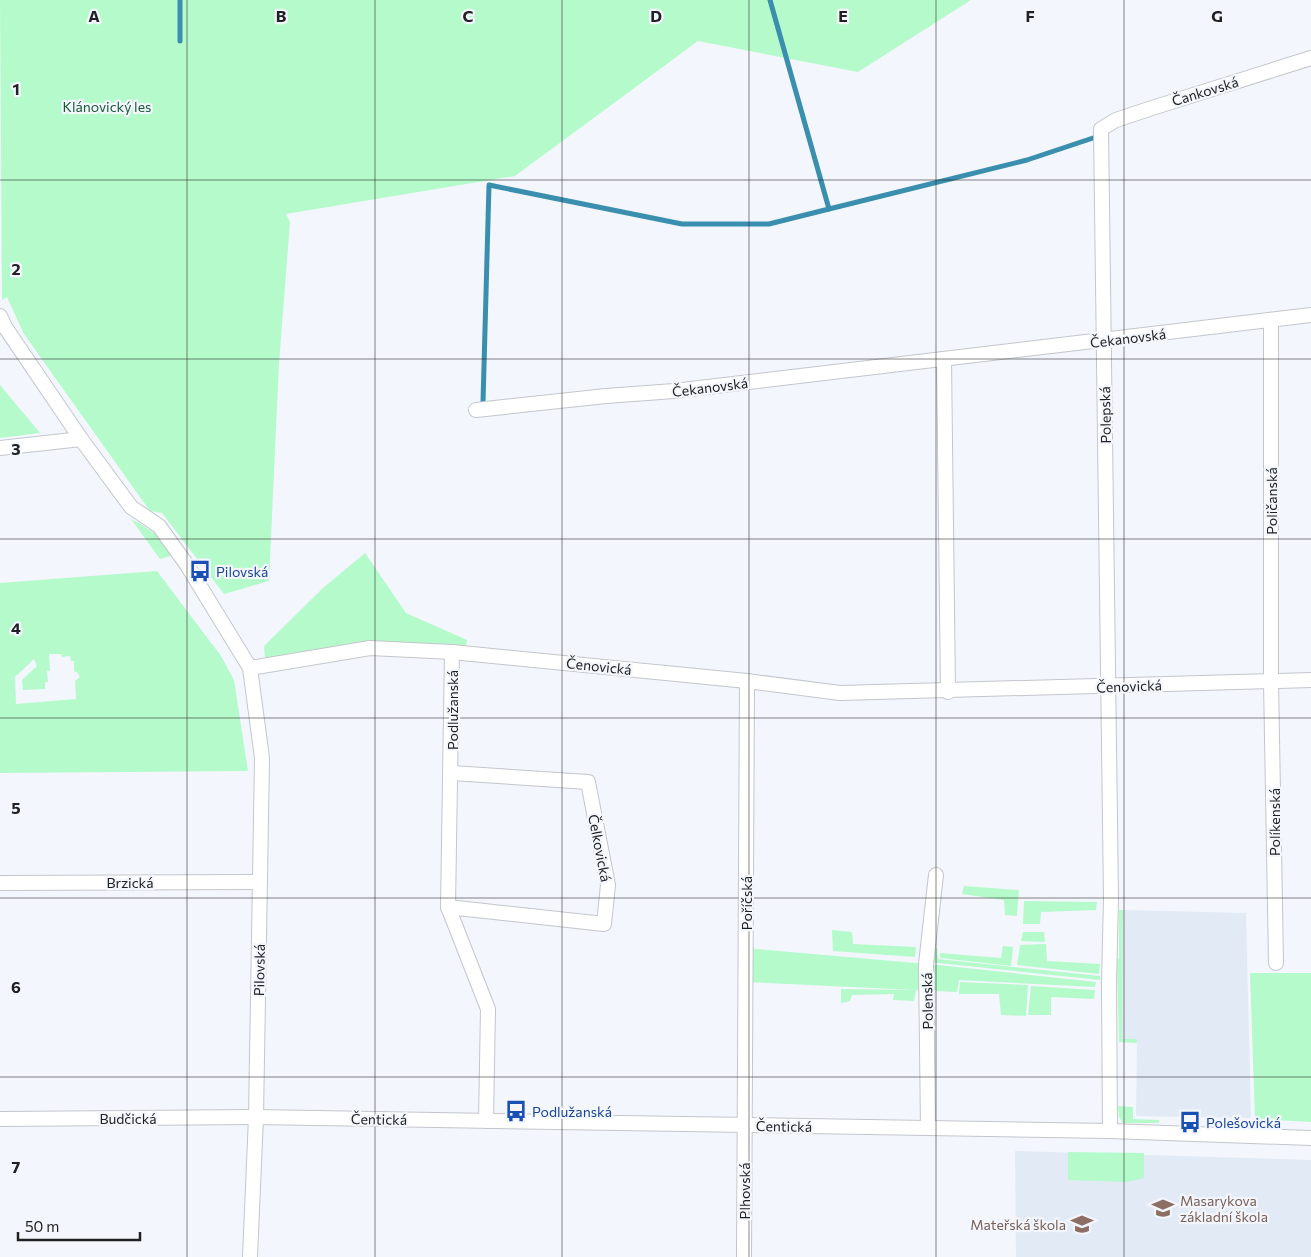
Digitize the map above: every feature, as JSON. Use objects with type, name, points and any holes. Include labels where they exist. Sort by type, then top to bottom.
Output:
[{"type":"street","name":"Čankovská","points":[[1101,136],[1116,120],[1311,58]]},
{"type":"street","name":"Polepská","points":[[1101,136],[1109,687]]},
{"type":"street","name":"Čekanovská","points":[[476,410],[606,396],[674,391],[1311,315]]},
{"type":"street","name":"Pilovská","points":[[0,316],[5,327],[81,439],[131,507],[159,526],[188,565],[250,668],[262,758],[256,1117],[250,1257]]},
{"type":"street","name":"Poličanská","points":[[1271,320],[1271,681]]},
{"type":"street","points":[[944,359],[948,692]]},
{"type":"street","points":[[0,448],[81,439]]},
{"type":"street","name":"Čenovická","points":[[250,668],[370,648],[452,652],[747,681],[840,693],[948,692],[1311,680]]},
{"type":"street","name":"Podlužanská","points":[[452,652],[452,773],[448,906],[488,1009],[486,1121]]},
{"type":"street","name":"Poříčská","points":[[743,1125],[747,982],[747,681]]},
{"type":"street","name":"Políkenská","points":[[1271,681],[1276,963]]},
{"type":"street","points":[[1109,687],[1110,1131]]},
{"type":"street","name":"Čelkovická","points":[[448,906],[604,924],[608,885],[588,782],[452,773]]},
{"type":"street","name":"Polenská","points":[[928,1128],[926,964],[936,875]]},
{"type":"street","name":"Brzická","points":[[0,883],[260,882]]},
{"type":"street","name":"Čentická","points":[[256,1117],[1110,1131],[1311,1138]]},
{"type":"street","name":"Budčická","points":[[0,1119],[256,1117]]},
{"type":"street","name":"Plhovská","points":[[743,1125],[744,1257]]},
{"type":"shaded area","points":[[1123,910],[1246,913],[1251,1118],[1136,1116],[1137,1040],[1122,1039]]},
{"type":"shaded area","name":"Masarykova základní škola","points":[[1015,1151],[1311,1160],[1311,1257],[1016,1257]]},
{"type":"green space","name":"Klánovický les","points":[[0,0],[971,0],[858,72],[698,41],[515,176],[286,214],[290,222],[279,363],[269,581],[224,594],[162,513],[150,511],[24,334],[7,297],[2,300]]},
{"type":"green space","points":[[0,385],[40,433],[0,438]]},
{"type":"green space","points":[[131,519],[149,529],[160,539],[169,550],[171,556],[160,559]]},
{"type":"green space","points":[[365,553],[406,613],[467,640],[466,646],[421,645],[270,660],[265,658],[264,646],[323,588]]},
{"type":"green space","points":[[157,571],[221,656],[234,680],[248,771],[0,773],[0,583]],"holes":[[[49,654],[61,654],[62,657],[70,656],[71,661],[74,661],[74,671],[80,677],[75,681],[76,699],[16,704],[15,677],[34,659],[37,666],[22,680],[23,690],[45,689],[45,682],[48,682],[47,671],[50,671]]]},
{"type":"green space","points":[[964,886],[1019,890],[1017,916],[1005,915],[1004,900],[962,894]]},
{"type":"green space","points":[[1024,901],[1097,902],[1096,910],[1041,912],[1040,924],[1023,924]]},
{"type":"green space","points":[[1119,910],[1123,910],[1122,1039],[1137,1039],[1137,1043],[1119,1042],[1117,961],[1119,958]]},
{"type":"green space","points":[[832,930],[852,932],[853,944],[916,947],[915,957],[833,951]]},
{"type":"green space","points":[[1023,932],[1044,932],[1045,942],[1021,941]]},
{"type":"green space","points":[[1046,944],[1047,961],[1100,964],[1099,974],[1017,965],[1020,945]]},
{"type":"green space","points":[[1003,946],[1013,947],[1011,966],[940,958],[940,953],[1001,958]]},
{"type":"green space","points":[[745,948],[938,965],[1096,982],[1095,987],[959,980],[957,992],[747,982]]},
{"type":"green space","points":[[933,948],[937,948],[938,959],[1100,976],[1100,980],[929,962]]},
{"type":"green space","points":[[1250,973],[1311,973],[1311,1122],[1255,1119]]},
{"type":"green space","points":[[960,982],[1028,985],[1026,1016],[1001,1015],[999,994],[959,994]]},
{"type":"green space","points":[[1031,986],[1095,990],[1094,999],[1051,997],[1051,1015],[1028,1015]]},
{"type":"green space","points":[[841,989],[916,990],[914,1001],[893,1000],[894,994],[852,995],[850,1001],[841,1003]]},
{"type":"green space","points":[[1118,1106],[1133,1107],[1133,1119],[1159,1120],[1159,1123],[1123,1123],[1119,1117]]},
{"type":"green space","points":[[1068,1152],[1144,1153],[1144,1178],[1127,1182],[1068,1180]]},
{"type":"waterway","points":[[180,0],[180,41]]},
{"type":"waterway","points":[[770,0],[829,209],[1027,160],[1093,138]]},
{"type":"waterway","points":[[483,402],[489,185],[682,224],[769,224],[829,209]]},
{"type":"place","name":"Pilovská","points":[[200,571]]},
{"type":"place","name":"Podlužanská","points":[[516,1111]]},
{"type":"place","name":"Polešovická","points":[[1190,1122]]},
{"type":"place","name":"Masarykova základní škola","points":[[1163,1208]]},
{"type":"place","name":"Mateřská škola","points":[[1082,1224]]}]
